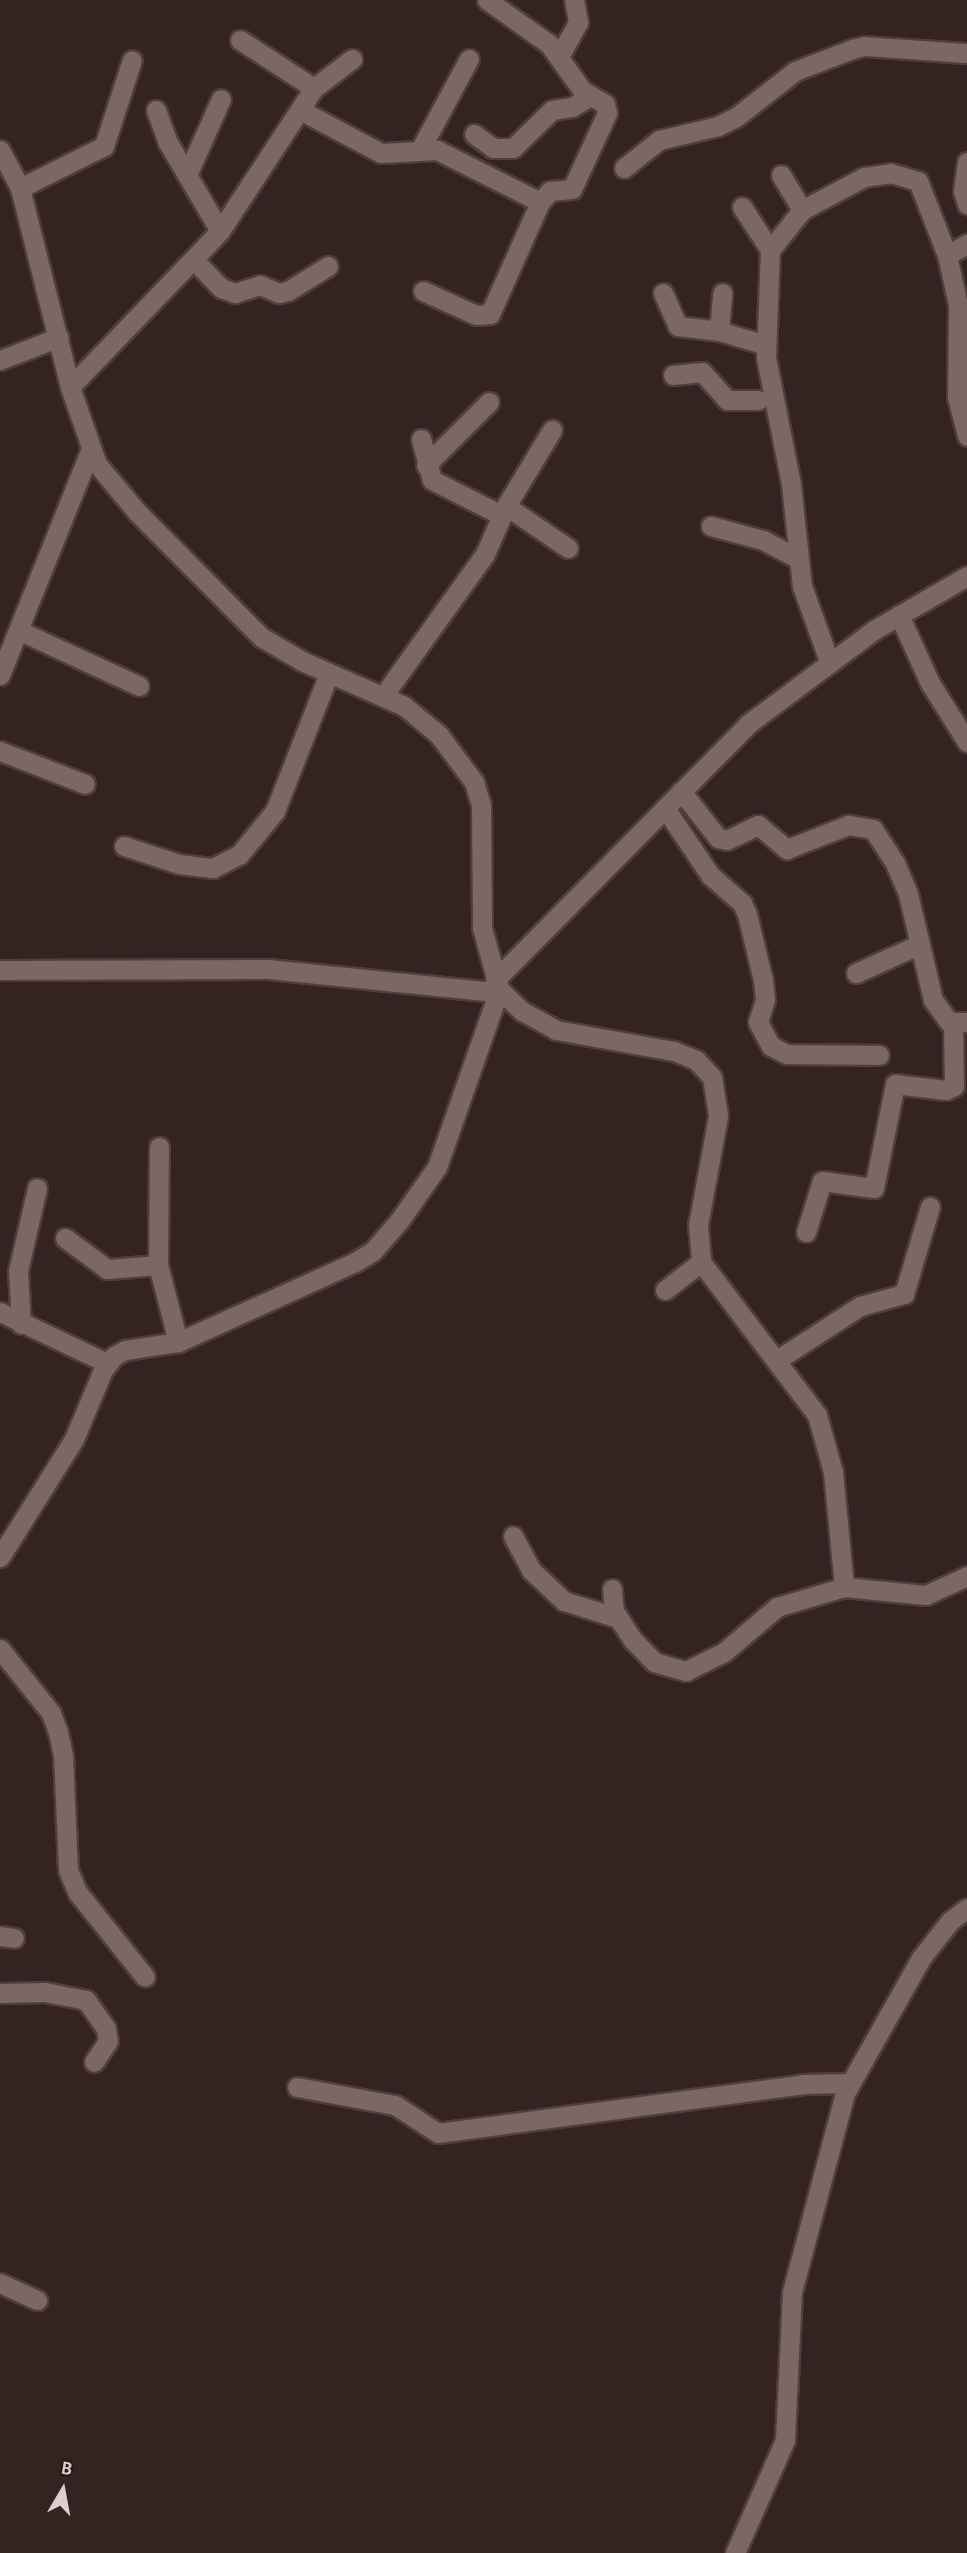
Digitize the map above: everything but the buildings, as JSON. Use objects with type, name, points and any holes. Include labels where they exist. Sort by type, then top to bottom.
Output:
[{"type":"street","points":[[423,291],[475,315],[490,314],[540,202],[550,191],[572,189],[604,127],[606,104],[590,96],[560,55],[487,0]]},
{"type":"street","points":[[560,55],[578,22],[574,0]]},
{"type":"street","points":[[240,40],[314,88]]},
{"type":"street","points":[[624,168],[659,140],[718,126],[796,71],[852,49],[864,46],[967,52]]},
{"type":"street","points":[[70,387],[219,231],[302,111],[314,88],[352,59]]},
{"type":"street","points":[[421,148],[469,59]]},
{"type":"street","points":[[20,188],[104,146],[132,60]]},
{"type":"street","points":[[474,134],[493,148],[513,148],[552,110],[572,107],[590,96]]},
{"type":"street","points":[[187,175],[221,99]]},
{"type":"street","points":[[156,110],[159,126],[219,231]]},
{"type":"street","points":[[302,111],[381,153],[394,155],[421,148],[437,150],[540,202]]},
{"type":"street","points":[[0,150],[20,188],[70,387],[90,451],[138,513],[261,637],[328,673],[383,696],[439,736],[474,782],[481,805],[482,928],[499,989],[537,1022],[556,1030],[674,1051],[696,1060],[712,1077],[718,1116],[698,1225],[701,1262],[809,1400],[828,1447],[844,1587]]},
{"type":"street","points":[[967,162],[963,191],[967,204]]},
{"type":"street","points":[[770,250],[802,210],[864,177],[906,174],[918,181],[947,255],[958,304],[962,341],[957,397],[966,431]]},
{"type":"street","points":[[781,175],[802,210]]},
{"type":"street","points":[[742,206],[770,250],[767,399],[791,484],[802,586],[830,662]]},
{"type":"street","points":[[947,255],[967,244]]},
{"type":"street","points":[[194,260],[221,288],[235,293],[260,285],[279,293],[288,291],[328,267]]},
{"type":"street","points":[[663,293],[678,326],[719,331],[766,345]]},
{"type":"street","points":[[719,331],[722,293]]},
{"type":"street","points":[[0,359],[59,337]]},
{"type":"street","points":[[673,375],[702,372],[727,400],[767,399]]},
{"type":"street","points":[[426,465],[489,402]]},
{"type":"street","points":[[383,696],[485,554],[503,510],[552,430]]},
{"type":"street","points":[[421,439],[426,465],[432,480],[440,487],[503,510],[568,548]]},
{"type":"street","points":[[0,675],[20,631],[90,451]]},
{"type":"street","points":[[711,526],[763,540],[797,558]]},
{"type":"street","points":[[0,1556],[74,1439],[107,1363],[125,1350],[178,1342],[373,1251],[420,1196],[437,1167],[499,989],[665,808],[748,724],[830,662],[899,615],[967,576]]},
{"type":"street","points":[[899,615],[929,683],[967,742]]},
{"type":"street","points":[[20,631],[139,686]]},
{"type":"street","points":[[124,846],[179,864],[213,867],[239,855],[275,811],[328,673]]},
{"type":"street","points":[[0,751],[85,784]]},
{"type":"street","points":[[681,791],[718,838],[727,840],[758,825],[787,849],[848,825],[873,829],[895,863],[908,894],[930,993],[940,1012],[960,1022],[954,1086],[946,1090],[895,1084],[874,1188],[822,1181],[806,1232]]},
{"type":"street","points":[[665,808],[710,875],[742,903],[747,914],[763,980],[765,1000],[758,1022],[771,1046],[786,1054],[879,1055]]},
{"type":"street","points":[[856,973],[918,945]]},
{"type":"street","points":[[0,970],[268,969],[499,989]]},
{"type":"street","points":[[159,1147],[158,1265],[178,1342]]},
{"type":"street","points":[[21,1324],[18,1271],[37,1188]]},
{"type":"street","points":[[777,1360],[860,1306],[904,1294],[930,1207]]},
{"type":"street","points":[[65,1238],[107,1269],[158,1265]]},
{"type":"street","points":[[665,1290],[701,1262]]},
{"type":"street","points":[[0,1312],[107,1363]]},
{"type":"street","points":[[513,1536],[532,1571],[564,1601],[618,1618]]},
{"type":"street","points":[[612,1589],[618,1618],[654,1662],[686,1671],[724,1652],[777,1607],[844,1587],[926,1595],[967,1576]]},
{"type":"street","points":[[0,1648],[51,1713],[58,1732],[64,1755],[68,1870],[78,1893],[145,1977]]},
{"type":"street","points":[[735,2553],[785,2440],[792,2292],[835,2123],[848,2088],[921,1958],[943,1929],[967,1908]]},
{"type":"street","points":[[0,1993],[45,1992],[86,2000],[106,2029],[107,2041],[94,2062]]},
{"type":"street","points":[[297,2087],[396,2105],[438,2133],[803,2084],[848,2088]]},
{"type":"street","points":[[0,2283],[37,2300]]}]
